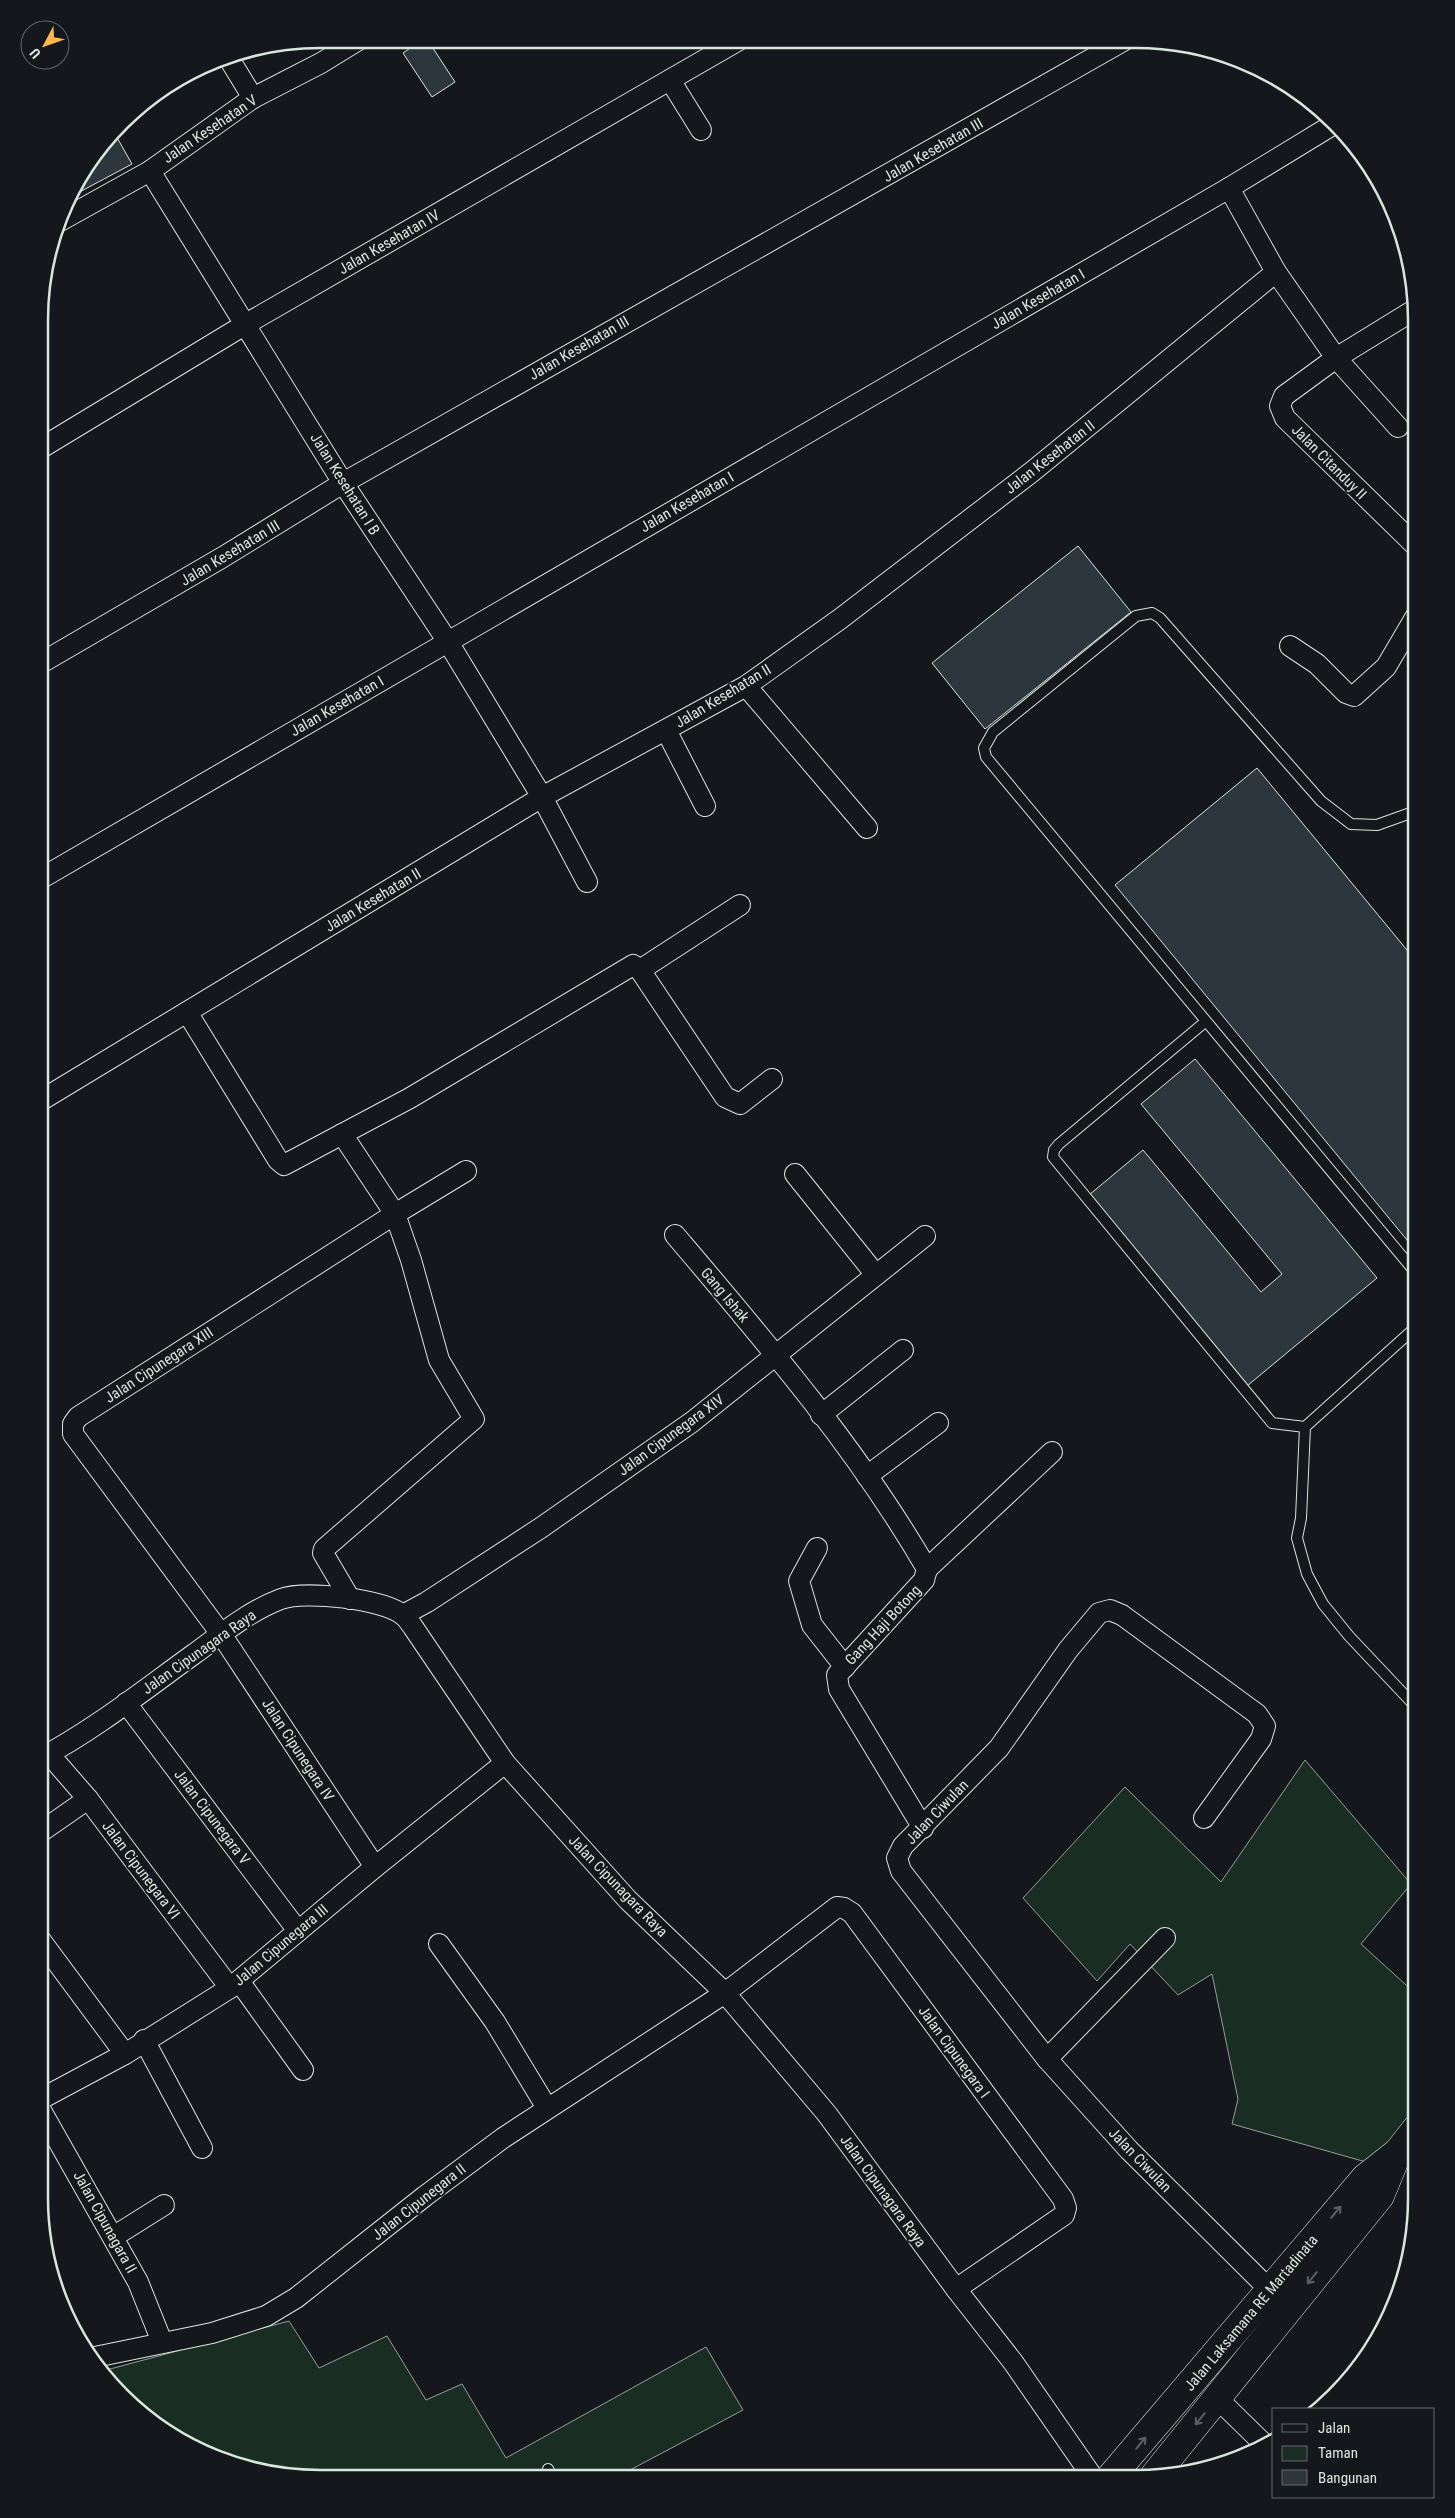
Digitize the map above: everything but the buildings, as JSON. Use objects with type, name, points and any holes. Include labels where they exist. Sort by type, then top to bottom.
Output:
[{"type":"highway","name":"Jalan Laksamana RE Martadinata","points":[[1117,2470],[1365,2178],[1398,2152],[1408,2139]]},
{"type":"highway","name":"Jalan Laksamana RE Martadinata","points":[[1159,2469],[1380,2196],[1398,2152]]},
{"type":"street","name":"Jalan Kesehatan V","points":[[67,218],[150,170],[253,98],[321,63],[345,48]]},
{"type":"street","name":"Jalan Kesehatan IV","points":[[48,444],[246,324],[725,48]]},
{"type":"street","name":"Jalan Kesehatan III","points":[[48,659],[189,578],[343,483],[1111,48]]},
{"type":"street","points":[[231,62],[253,98]]},
{"type":"street","points":[[670,80],[701,130]]},
{"type":"street","name":"Jalan Kesehatan I","points":[[48,874],[1229,188],[1328,127]]},
{"type":"street","name":"Jalan Kesehatan I B","points":[[150,170],[343,483],[448,642],[542,797],[587,882]]},
{"type":"street","points":[[1229,188],[1276,272],[1336,358],[1398,428]]},
{"type":"street","name":"Jalan Kesehatan II","points":[[48,1096],[542,797],[746,686],[840,619],[1047,460],[1276,272]]},
{"type":"street","name":"Jalan Citanduy II","points":[[1408,314],[1336,358],[1284,396],[1280,406],[1285,418],[1408,538]]},
{"type":"street","points":[[1290,646],[1317,664],[1346,693],[1354,696],[1386,667],[1408,630]]},
{"type":"street","points":[[746,686],[867,828]]},
{"type":"street","points":[[666,730],[706,806]]},
{"type":"street","points":[[640,970],[740,905]]},
{"type":"street","points":[[188,1012],[278,1160],[284,1165],[410,1098],[632,965],[640,970],[725,1097],[740,1104],[772,1079]]},
{"type":"street","points":[[342,1134],[395,1214],[439,1360],[474,1419],[324,1549],[323,1553],[350,1599]]},
{"type":"street","name":"Jalan Cipunegara XIII","points":[[221,1634],[73,1434],[73,1424],[78,1417],[395,1214],[466,1171]]},
{"type":"street","points":[[795,1174],[876,1275]]},
{"type":"street","name":"Gang Ishak","points":[[675,1235],[776,1354]]},
{"type":"street","name":"Jalan Cipunegara XIV","points":[[403,1615],[427,1602],[542,1527],[692,1422],[925,1236]]},
{"type":"street","points":[[821,1415],[902,1350]]},
{"type":"street","name":"Gang Haji Botong","points":[[776,1354],[867,1476],[927,1569],[924,1580],[837,1675],[839,1689],[922,1828]]},
{"type":"street","points":[[867,1476],[938,1423]]},
{"type":"street","points":[[927,1569],[1052,1452]]},
{"type":"street","points":[[818,1548],[799,1581],[812,1625],[845,1667]]},
{"type":"street","name":"Jalan Cipunagara Raya","points":[[48,1754],[126,1703],[221,1634],[282,1599],[312,1594],[350,1599],[380,1606],[403,1615],[505,1763],[628,1900],[725,1993],[827,2114],[956,2289],[1013,2362],[1088,2470]]},
{"type":"street","name":"Jalan Ciwulan","points":[[1204,1818],[1261,1739],[1264,1726],[1257,1714],[1122,1615],[1110,1610],[1099,1613],[1068,1650],[999,1748],[903,1846],[897,1858],[901,1871],[1047,2059],[1129,2150],[1270,2290]]},
{"type":"street","name":"Jalan Cipunegara IV","points":[[221,1634],[375,1867]]},
{"type":"street","name":"Jalan Cipunegara V","points":[[126,1703],[298,1931]]},
{"type":"street","name":"Jalan Cipunegara VI","points":[[48,1761],[88,1798],[234,1985],[304,2070]]},
{"type":"street","name":"Jalan Cipunegara III","points":[[48,2095],[125,2054],[144,2040],[234,1985],[375,1867],[505,1763]]},
{"type":"street","points":[[48,1827],[88,1798]]},
{"type":"street","name":"Jalan Cipunegara I","points":[[725,1993],[837,1907],[844,1908],[852,1913],[1063,2199],[1066,2208],[1064,2215],[956,2289]]},
{"type":"street","points":[[1047,2059],[1164,1938]]},
{"type":"street","points":[[439,1944],[495,2022],[547,2108]]},
{"type":"street","points":[[48,1950],[125,2054]]},
{"type":"street","name":"Jalan Cipunegara II","points":[[98,2356],[212,2333],[266,2316],[296,2298],[425,2196],[547,2108],[725,1993]]},
{"type":"street","points":[[144,2040],[202,2148]]},
{"type":"street","name":"Jalan Cipunagara II","points":[[48,2123],[138,2282],[162,2342]]},
{"type":"street","points":[[113,2237],[164,2205]]},
{"type":"street","points":[[1217,2398],[1260,2440]]},
{"type":"lane","points":[[1408,814],[1377,825],[1351,824],[1322,801],[1160,618],[1152,613],[1136,616],[992,732],[984,748],[986,757],[1408,1263]]},
{"type":"lane","points":[[1205,1022],[1059,1144],[1054,1150],[1053,1157],[1268,1419],[1281,1426],[1305,1427],[1408,1334]]},
{"type":"lane","points":[[1305,1427],[1301,1518],[1298,1538],[1307,1574],[1323,1604],[1349,1636],[1408,1699]]},
{"type":"green space","points":[[1305,1760],[1408,1880],[1408,1888],[1361,1944],[1408,1987],[1408,2119],[1373,2164],[1232,2124],[1238,2099],[1212,1974],[1178,1995],[1130,1944],[1097,1981],[1023,1898],[1125,1787],[1221,1882]]},
{"type":"green space","points":[[289,2321],[319,2368],[387,2336],[426,2400],[462,2384],[506,2458],[706,2347],[743,2410],[630,2470],[302,2470],[266,2465],[232,2456],[183,2434],[140,2403],[108,2369]]}]
